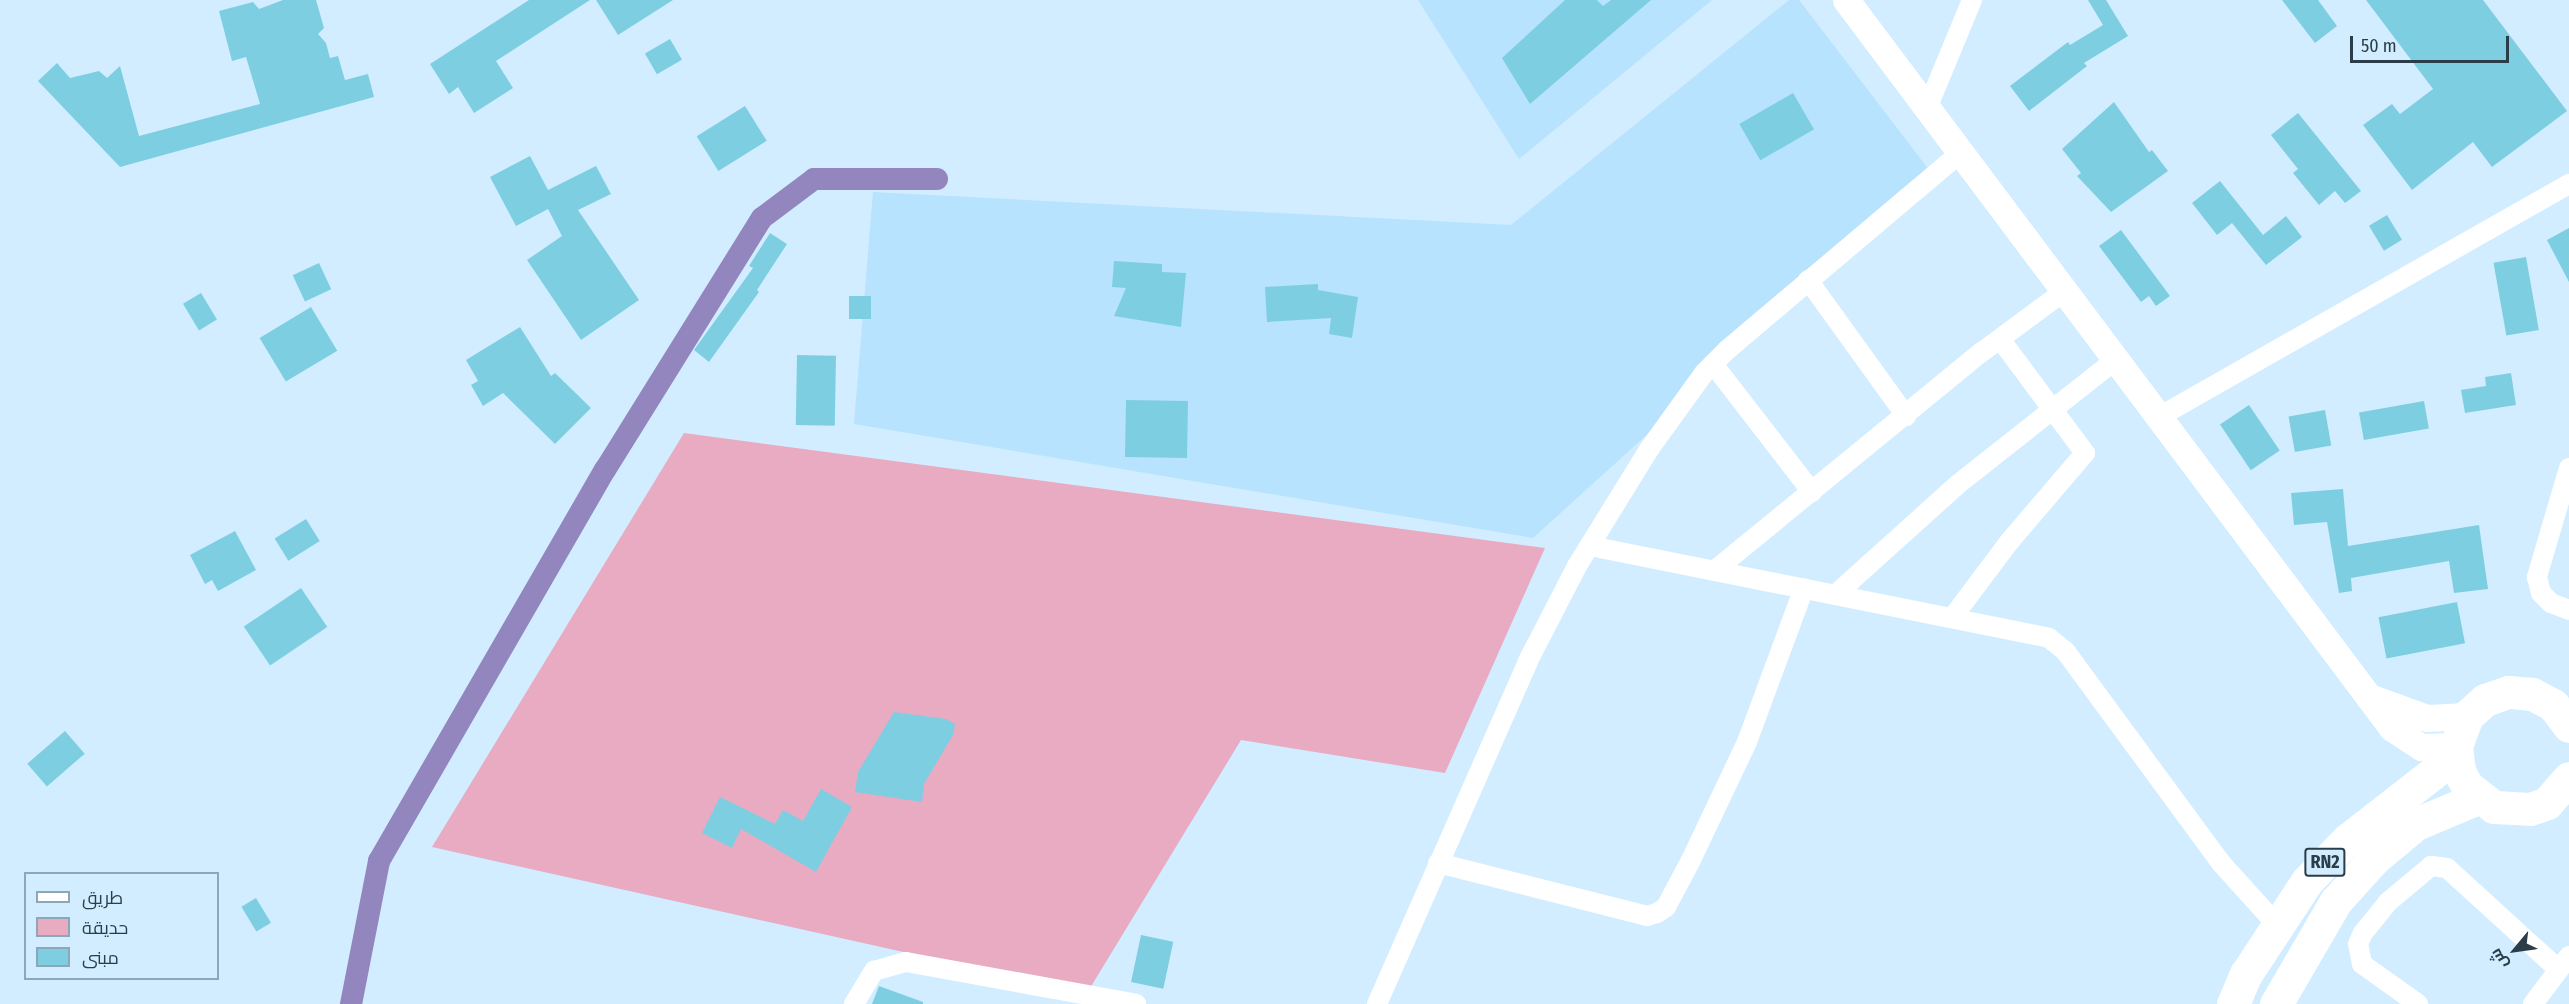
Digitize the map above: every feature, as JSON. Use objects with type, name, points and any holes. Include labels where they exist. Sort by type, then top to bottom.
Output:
[{"type":"highway","points":[[2564,709],[2532,694],[2508,692],[2485,700],[2467,716],[2456,751],[2467,786],[2478,798],[2511,811],[2530,809],[2547,803],[2569,778]]},
{"type":"highway","name":"RN2","points":[[2233,1004],[2277,925],[2307,881],[2347,840],[2456,751]]},
{"type":"highway","name":"RN2","points":[[2276,1004],[2336,901],[2375,858],[2416,824],[2478,798]]},
{"type":"main road","points":[[1846,0],[1926,111],[2392,728],[2409,741],[2433,749],[2456,751]]},
{"type":"main road","points":[[2368,697],[2427,718],[2467,716]]},
{"type":"street","points":[[1926,111],[1972,0]]},
{"type":"street","points":[[1377,1004],[1528,661],[1590,546],[1650,448],[1713,364],[1808,280],[1959,154]]},
{"type":"street","points":[[2157,418],[2569,184]]},
{"type":"street","points":[[1808,280],[1906,416]]},
{"type":"street","points":[[1714,571],[2000,339],[2063,292]]},
{"type":"street","points":[[1952,618],[2009,542],[2085,453],[2000,339]]},
{"type":"street","points":[[1835,595],[1957,485],[2051,408],[2114,361]]},
{"type":"street","points":[[1713,364],[1812,492]]},
{"type":"street","points":[[2569,468],[2537,577],[2541,593],[2552,603],[2569,610]]},
{"type":"street","points":[[1590,546],[1952,618],[2032,631],[2049,638],[2066,652],[2221,863],[2277,925]]},
{"type":"street","points":[[1438,863],[1647,916],[1658,913],[1666,907],[1691,860],[1746,742],[1804,588]]},
{"type":"street","points":[[2418,1004],[2362,964],[2358,944],[2388,902],[2431,866],[2447,868],[2564,963],[2533,1004]]},
{"type":"street","points":[[854,1004],[874,971],[888,964],[906,962],[1136,1004]]},
{"type":"shaded area","points":[[1418,0],[1712,0],[1519,159]]},
{"type":"shaded area","points":[[1789,0],[1799,0],[1933,175],[1533,538],[854,424],[873,192],[1511,225]]},
{"type":"green space","points":[[684,433],[1545,548],[1445,773],[1241,740],[1087,993],[432,847]]},
{"type":"building","points":[[283,0],[316,0],[324,28],[318,34],[326,43],[330,58],[338,56],[345,80],[368,74],[374,97],[120,167],[38,81],[57,63],[70,78],[99,71],[107,78],[120,66],[139,136],[260,104],[246,57],[232,61],[219,11],[253,2],[259,9]]},
{"type":"building","points":[[529,0],[590,0],[496,61],[513,88],[474,113],[458,87],[449,94],[430,64]]},
{"type":"building","points":[[596,0],[673,0],[618,35]]},
{"type":"building","points":[[1565,0],[1597,0],[1603,6],[1611,0],[1651,0],[1530,104],[1502,58]]},
{"type":"building","points":[[2088,0],[2106,0],[2128,36],[2084,63],[2087,66],[2029,111],[2010,86],[2068,42],[2070,45],[2103,25]]},
{"type":"building","points":[[2282,0],[2318,0],[2337,26],[2315,43]]},
{"type":"building","points":[[2366,0],[2483,0],[2567,111],[2492,167],[2473,142],[2412,190],[2363,125],[2392,104],[2400,114],[2433,89]]},
{"type":"building","points":[[670,39],[682,60],[657,74],[645,54]]},
{"type":"building","points":[[1793,93],[1814,129],[1760,160],[1739,124]]},
{"type":"building","points":[[2114,102],[2149,152],[2152,150],[2168,171],[2111,212],[2077,176],[2081,173],[2062,149]]},
{"type":"building","points":[[745,106],[767,141],[718,171],[697,136]]},
{"type":"building","points":[[2298,113],[2361,191],[2345,203],[2335,191],[2319,205],[2293,173],[2298,169],[2271,135]]},
{"type":"building","points":[[530,156],[548,190],[596,166],[611,194],[578,210],[639,300],[581,340],[527,260],[562,236],[548,209],[516,226],[490,177]]},
{"type":"building","points":[[2220,181],[2263,235],[2286,216],[2302,237],[2266,265],[2232,223],[2217,235],[2192,203]]},
{"type":"building","points":[[2387,215],[2402,240],[2384,251],[2369,226]]},
{"type":"building","points":[[2569,228],[2569,282],[2547,240]]},
{"type":"building","points":[[2121,230],[2170,296],[2156,306],[2149,296],[2141,302],[2099,246]]},
{"type":"building","points":[[770,233],[787,244],[757,290],[759,292],[709,362],[694,350],[753,268],[749,266]]},
{"type":"building","points":[[2526,257],[2539,330],[2506,336],[2494,263]]},
{"type":"building","points":[[1114,261],[1162,264],[1162,272],[1186,273],[1181,327],[1114,316],[1126,288],[1112,287]]},
{"type":"building","points":[[319,263],[331,289],[305,302],[293,275]]},
{"type":"building","points":[[1318,284],[1318,290],[1358,297],[1352,338],[1329,334],[1331,318],[1267,322],[1265,287]]},
{"type":"building","points":[[201,293],[217,320],[199,330],[183,304]]},
{"type":"building","points":[[849,296],[871,296],[871,319],[849,319]]},
{"type":"building","points":[[311,307],[337,351],[286,382],[260,338]]},
{"type":"building","points":[[520,327],[551,376],[555,373],[591,408],[555,444],[503,393],[483,406],[471,385],[478,381],[466,360]]},
{"type":"building","points":[[797,355],[836,356],[835,426],[796,425]]},
{"type":"building","points":[[2511,373],[2516,405],[2465,413],[2461,390],[2486,386],[2485,377]]},
{"type":"building","points":[[1126,400],[1188,401],[1187,458],[1125,457]]},
{"type":"building","points":[[2424,401],[2429,429],[2364,440],[2359,412]]},
{"type":"building","points":[[2249,405],[2280,451],[2251,470],[2220,425]]},
{"type":"building","points":[[2325,410],[2331,445],[2295,452],[2289,416]]},
{"type":"building","points":[[2343,489],[2348,546],[2479,525],[2488,589],[2454,593],[2449,561],[2351,578],[2352,591],[2339,593],[2327,522],[2294,525],[2291,493]]},
{"type":"building","points":[[306,519],[320,541],[288,561],[275,539]]},
{"type":"building","points":[[235,531],[256,570],[218,591],[212,580],[205,584],[190,555]]},
{"type":"building","points":[[301,588],[327,627],[270,666],[244,627]]},
{"type":"building","points":[[2457,602],[2465,643],[2386,658],[2378,617]]},
{"type":"building","points":[[894,712],[946,719],[955,724],[953,735],[924,784],[922,802],[855,792],[858,772]]},
{"type":"building","points":[[65,731],[85,754],[47,786],[27,764]]},
{"type":"building","points":[[821,789],[852,807],[816,872],[741,829],[732,848],[702,833],[720,797],[775,824],[783,810],[803,821]]},
{"type":"building","points":[[256,898],[271,923],[256,932],[241,907]]},
{"type":"building","points":[[1141,935],[1173,942],[1163,989],[1131,982]]},
{"type":"building","points":[[879,986],[923,1002],[923,1004],[872,1004]]},
{"type":"waterway","points":[[351,1004],[379,861],[605,470],[762,218],[814,179],[937,179]]}]
